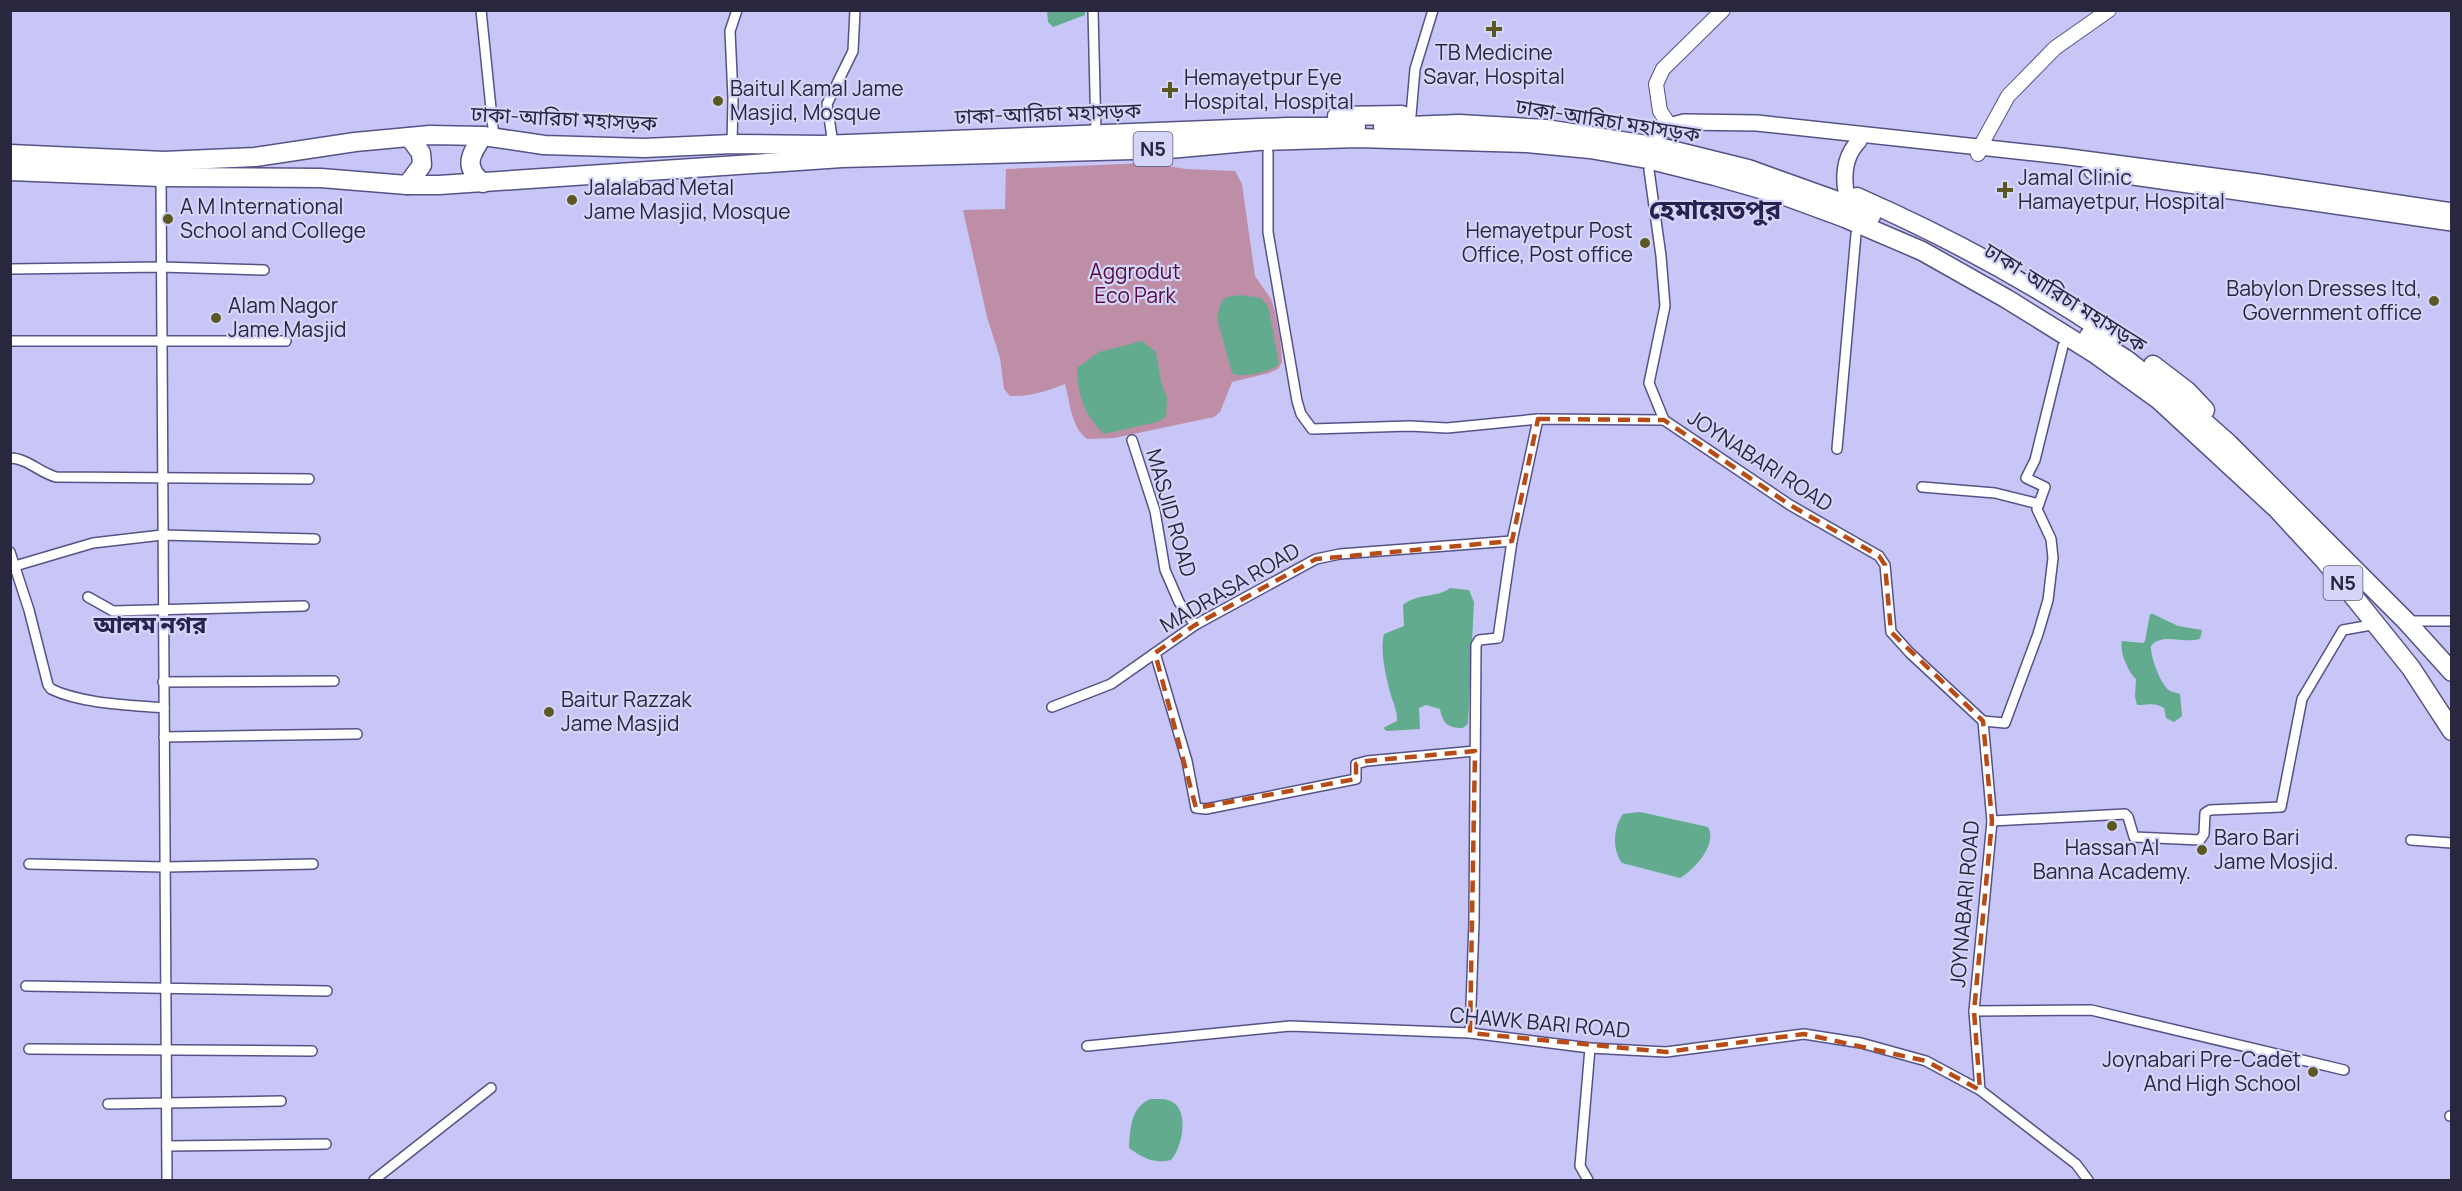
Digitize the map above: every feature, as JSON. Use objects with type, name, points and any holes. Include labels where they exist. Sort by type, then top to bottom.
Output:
[{"type":"highway","points":[[1315,116],[1500,116],[1551,119],[1667,133],[1746,157],[1846,192],[1920,224],[2080,315],[2187,391],[2215,419],[2222,448],[2190,439],[2118,382],[1959,285],[1856,234],[1766,200],[1649,170],[1516,152],[1450,150],[1215,153],[1168,140],[1197,121],[1315,116]]},
{"type":"highway","name":"ঢাকা-আরিচা মহাসড়ক","points":[[10,154],[103,159],[187,160],[255,157],[355,142],[430,135],[488,137],[544,145],[607,148],[833,144],[1096,134],[1168,140]]},
{"type":"highway","points":[[407,185],[422,165],[421,153],[409,137]]},
{"type":"highway","points":[[483,183],[472,174],[470,164],[472,152],[488,137]]},
{"type":"highway","name":"ঢাকা-আরিচা মহাসড়ক","points":[[10,171],[161,177],[321,178],[407,185],[483,183],[842,158],[1168,140],[1258,141],[1358,138],[1527,143],[1590,149],[1647,159],[1773,193],[1845,218],[1922,251],[2007,299],[2094,353],[2222,448],[2406,621],[2451,672]]},
{"type":"highway","name":"N5","points":[[2222,448],[2325,561],[2377,624],[2411,668],[2451,731]]},
{"type":"main road","points":[[1667,133],[1656,97],[1656,84],[1663,69],[1723,10]]},
{"type":"main road","points":[[1979,150],[2008,96],[2055,48],[2109,10]]},
{"type":"main road","points":[[1667,133],[1684,122],[1756,123],[2259,182],[2451,212]]},
{"type":"main road","points":[[1667,133],[1684,130],[1756,131],[1979,150],[2451,223]]},
{"type":"main road","points":[[1846,192],[1844,179],[1846,164],[1850,151],[1859,141]]},
{"type":"street","points":[[481,10],[488,137]]},
{"type":"street","points":[[732,144],[733,98],[730,31],[737,10]]},
{"type":"street","points":[[833,144],[827,104],[853,51],[855,10]]},
{"type":"street","points":[[1093,10],[1096,134]]},
{"type":"street","points":[[1411,115],[1415,69],[1433,10]]},
{"type":"street","points":[[1268,152],[1268,232],[1297,401],[1301,414],[1309,427],[1316,430],[1410,426],[1447,428],[1538,419],[1664,420]]},
{"type":"street","name":"JOYNABARI ROAD","points":[[1649,170],[1661,256],[1665,306],[1649,384],[1664,420],[1790,505],[1879,556],[1885,565],[1891,632],[1910,653],[1983,721],[1992,821],[1974,1011],[1980,1090]]},
{"type":"street","points":[[161,177],[167,1180]]},
{"type":"street","points":[[1838,449],[1856,234]]},
{"type":"street","points":[[10,269],[161,267],[264,270]]},
{"type":"street","points":[[10,341],[286,341]]},
{"type":"street","points":[[1983,721],[2005,723],[2048,600],[2053,558],[2051,538],[2038,506],[2045,487],[2026,478],[2035,460],[2062,346]]},
{"type":"street","points":[[1470,1033],[1474,922],[1476,645],[1479,640],[1498,638],[1512,541],[1538,419]]},
{"type":"street","name":"MASJID ROAD","points":[[1131,440],[1155,511],[1165,570],[1179,602],[1195,625]]},
{"type":"street","points":[[10,458],[24,461],[56,477],[309,479]]},
{"type":"street","points":[[1922,487],[1995,493],[2038,506]]},
{"type":"street","points":[[15,566],[93,543],[162,535],[315,539]]},
{"type":"street","name":"MADRASA ROAD","points":[[1052,707],[1111,684],[1195,625],[1316,559],[1340,554],[1512,541]]},
{"type":"street","points":[[10,552],[51,689],[85,699],[164,708]]},
{"type":"street","points":[[88,597],[113,611],[304,606]]},
{"type":"street","points":[[2406,621],[2451,621]]},
{"type":"street","points":[[1992,821],[2125,814],[2134,837],[2200,840],[2204,834],[2205,813],[2210,810],[2281,807],[2302,699],[2343,630],[2377,624]]},
{"type":"street","points":[[1155,653],[1187,761],[1196,808],[1206,809],[1356,779],[1356,764],[1366,761],[1475,751]]},
{"type":"street","points":[[163,682],[334,681]]},
{"type":"street","points":[[164,737],[357,734]]},
{"type":"street","points":[[2411,840],[2451,843]]},
{"type":"street","points":[[29,864],[165,867],[313,864]]},
{"type":"street","points":[[27,986],[327,991]]},
{"type":"street","points":[[1974,1011],[2091,1010],[2344,1070]]},
{"type":"street","name":"CHAWK BARI ROAD","points":[[1087,1046],[1290,1026],[1470,1033],[1590,1048],[1666,1052],[1804,1034],[1861,1043],[1926,1061],[1980,1090],[2076,1164],[2088,1180]]},
{"type":"street","points":[[1588,1180],[1580,1166],[1590,1048]]},
{"type":"street","points":[[29,1049],[312,1051]]},
{"type":"street","points":[[374,1180],[491,1088]]},
{"type":"street","points":[[108,1104],[281,1101]]},
{"type":"street","points":[[166,1146],[326,1144]]},
{"type":"highlighted area","points":[[1538,419],[1664,420],[1790,505],[1879,556],[1885,565],[1891,632],[1983,721],[1992,821],[1974,1011],[1980,1090],[1926,1061],[1804,1034],[1666,1052],[1470,1033],[1475,751],[1367,761],[1356,764],[1356,779],[1196,808],[1155,653],[1195,625],[1316,559],[1512,541]]},
{"type":"green space","name":"Aggrodut Eco Park","points":[[1148,163],[1186,169],[1235,171],[1242,184],[1255,276],[1271,299],[1280,338],[1282,362],[1278,369],[1269,373],[1232,382],[1220,412],[1214,417],[1114,438],[1087,439],[1074,421],[1065,384],[1024,396],[1010,396],[1004,389],[1000,358],[987,317],[963,210],[1005,209],[1006,169]]},
{"type":"shaded area","points":[[1047,10],[1085,11],[1085,15],[1053,27],[1048,22]]},
{"type":"shaded area","points":[[1240,295],[1261,298],[1268,306],[1279,363],[1264,372],[1249,375],[1232,373],[1217,318],[1221,302],[1227,297]]},
{"type":"shaded area","points":[[1142,341],[1156,352],[1161,382],[1167,398],[1166,417],[1157,422],[1104,434],[1091,420],[1083,404],[1077,368],[1099,352]]},
{"type":"shaded area","points":[[1450,588],[1469,590],[1474,602],[1468,724],[1463,728],[1450,726],[1445,722],[1440,709],[1426,705],[1419,708],[1420,729],[1387,731],[1383,728],[1397,721],[1397,717],[1385,668],[1384,634],[1404,626],[1403,605]]},
{"type":"shaded area","points":[[2150,614],[2178,626],[2202,630],[2200,639],[2167,639],[2151,646],[2154,663],[2163,683],[2170,691],[2180,694],[2182,716],[2174,722],[2166,718],[2164,708],[2160,706],[2137,705],[2136,679],[2123,655],[2122,641],[2143,643],[2145,641]]},
{"type":"shaded area","points":[[1640,812],[1708,827],[1710,841],[1698,863],[1680,878],[1622,863],[1615,845],[1617,826],[1623,814]]},
{"type":"shaded area","points":[[1151,1099],[1172,1101],[1179,1108],[1183,1123],[1181,1140],[1171,1160],[1149,1159],[1129,1148],[1133,1119],[1139,1107]]},
{"type":"place","name":"TB Medicine Savar, Hospital","points":[[1494,29]]},
{"type":"place","name":"Hemayetpur Eye Hospital, Hospital","points":[[1170,90]]},
{"type":"place","name":"Baitul Kamal Jame Masjid, Mosque","points":[[718,101]]},
{"type":"place","name":"Jamal Clinic Hamayetpur, Hospital","points":[[2005,190]]},
{"type":"place","name":"Jalalabad Metal Jame Masjid, Mosque","points":[[572,200]]},
{"type":"place","name":"A M International School and College","points":[[168,219]]},
{"type":"place","name":"Hemayetpur Post Office, Post office","points":[[1645,243]]},
{"type":"place","name":"Babylon Dresses ltd, Government office","points":[[2434,301]]},
{"type":"place","name":"Alam Nagor Jame Masjid","points":[[216,318]]},
{"type":"place","name":"Baitur Razzak Jame Masjid","points":[[549,712]]},
{"type":"place","name":"Hassan Al Banna Academy.","points":[[2112,826]]},
{"type":"place","name":"Baro Bari Jame Mosjid.","points":[[2202,850]]},
{"type":"place","name":"Joynabari Pre-Cadet And High School","points":[[2313,1072]]},
{"type":"district","name":"হেমায়েতপুর","points":[[1715,210]]},
{"type":"district","name":"আলম নগর","points":[[150,625]]}]
